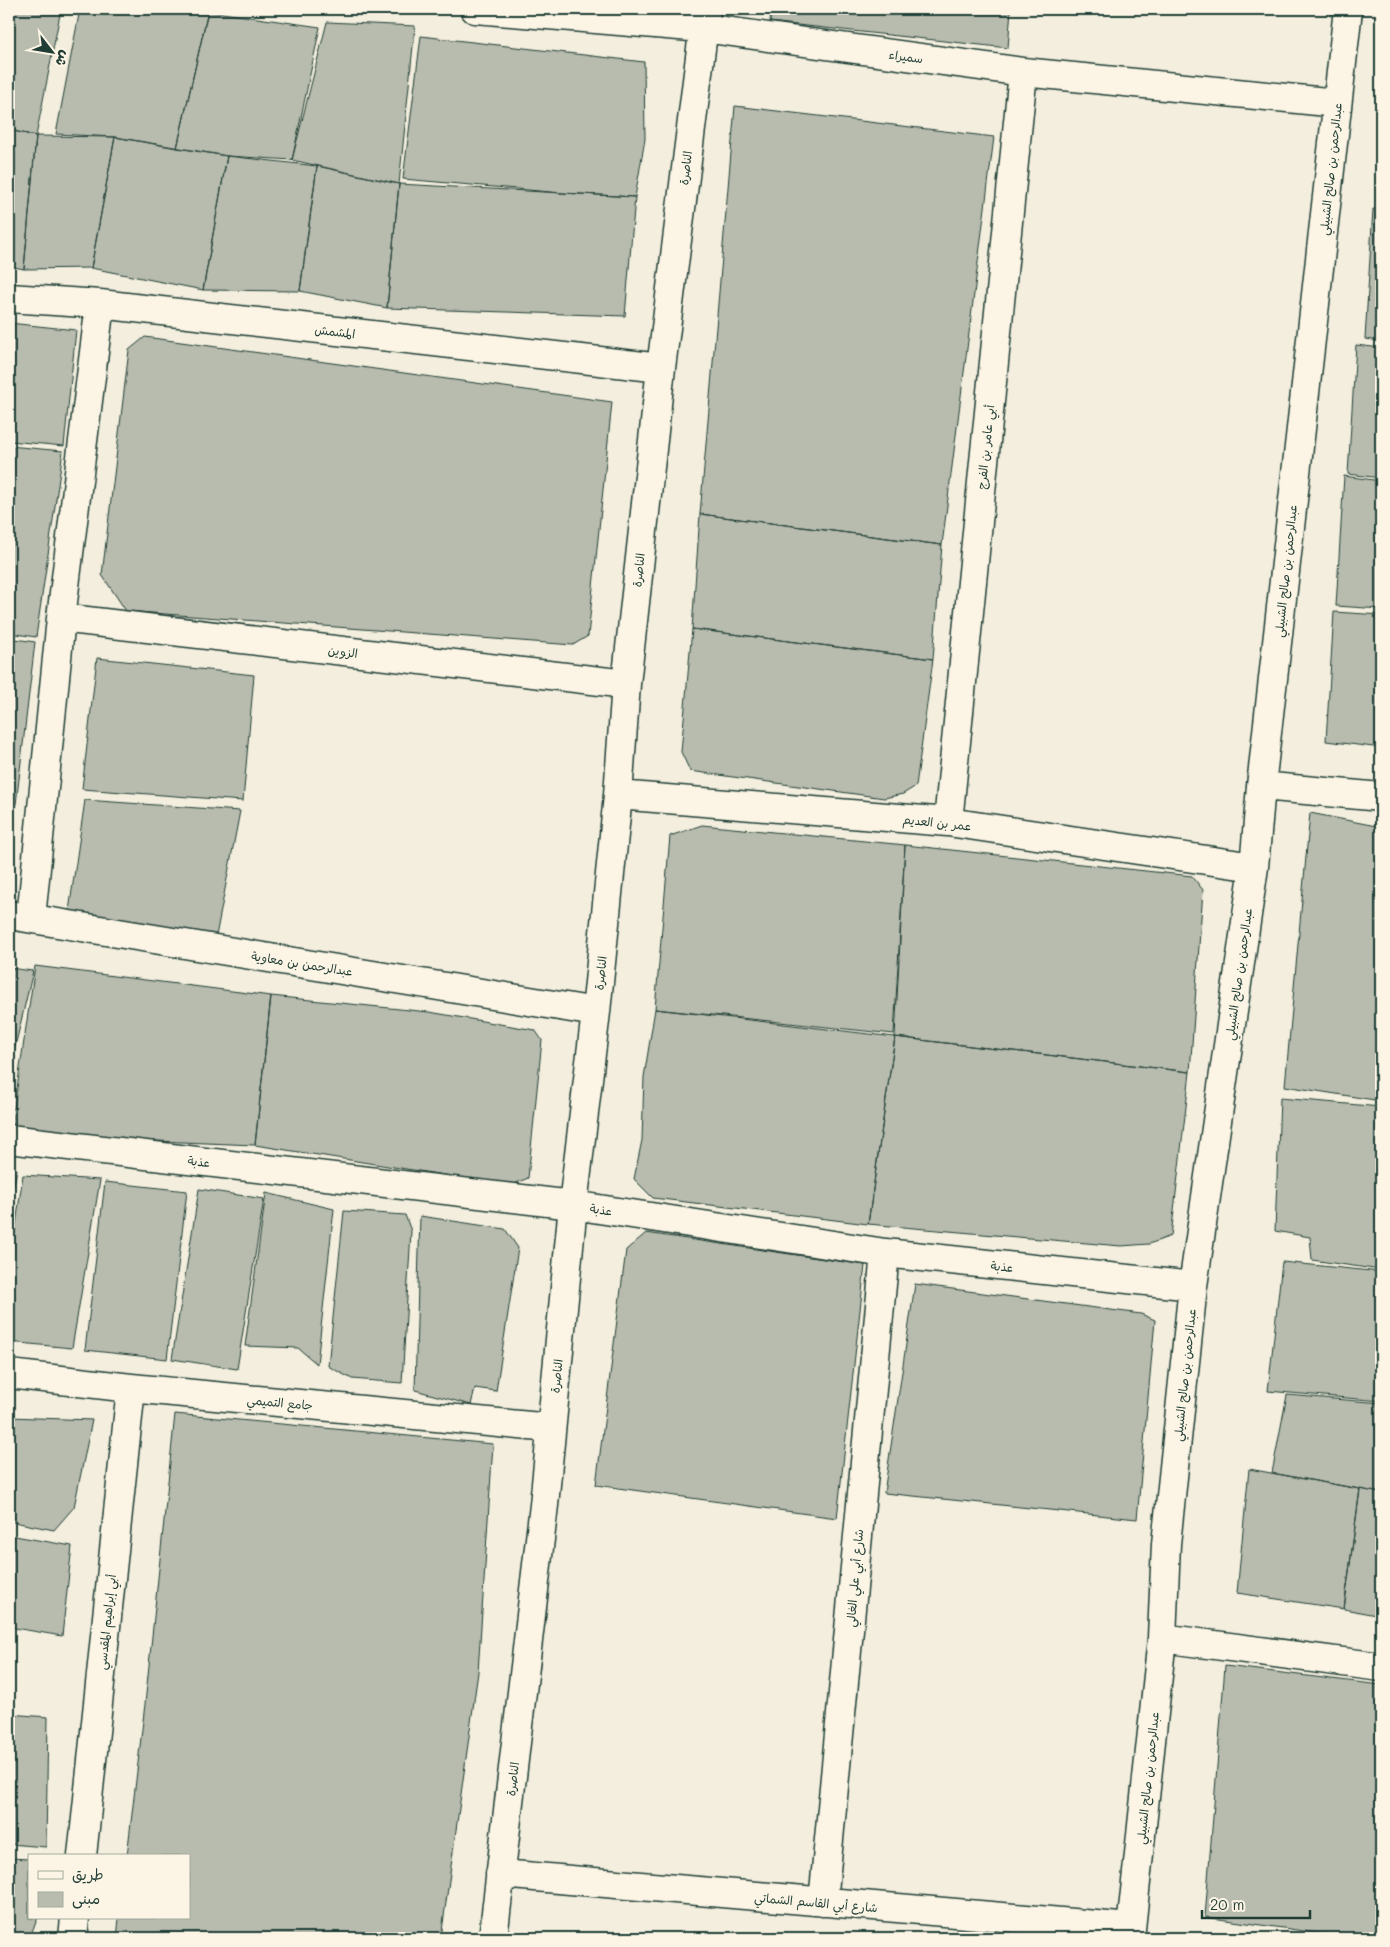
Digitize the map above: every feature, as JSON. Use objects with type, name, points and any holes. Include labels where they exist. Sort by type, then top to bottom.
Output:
[{"type":"street","name":"سميراء","points":[[475,9],[704,18],[1023,72],[1337,103]]},
{"type":"street","name":"عبدالرحمن بن صالح الشبيلي","points":[[1130,1933],[1162,1638],[1166,1544],[1193,1286],[1254,866],[1260,786],[1348,9]]},
{"type":"street","name":"الناصرة","points":[[493,1938],[551,1428],[573,1205],[596,1012],[618,795],[626,684],[661,368],[704,18]]},
{"type":"street","name":"أبي عامر بن الفرج","points":[[948,822],[1023,72]]},
{"type":"street","name":"المشمش","points":[[9,298],[100,304],[661,368]]},
{"type":"street","points":[[20,916],[61,618],[100,304]]},
{"type":"street","name":"الزوين","points":[[61,618],[626,684]]},
{"type":"street","points":[[1260,786],[1381,797]]},
{"type":"street","name":"عمر بن العديم","points":[[618,795],[948,822],[1254,866]]},
{"type":"street","name":"عبدالرحمن بن معاوية","points":[[20,916],[596,1012]]},
{"type":"street","name":"عذبة","points":[[9,1139],[573,1205],[885,1253],[1193,1286]]},
{"type":"street","name":"شارع أبي علي الغالي","points":[[822,1902],[885,1253]]},
{"type":"street","name":"جامع التميمي","points":[[9,1374],[131,1388],[551,1428]]},
{"type":"street","name":"أبي إبراهيم المقدسي","points":[[82,1854],[131,1388]]},
{"type":"street","points":[[1162,1638],[1381,1667]]},
{"type":"street","name":"شارع أبي القاسم الشماتي","points":[[500,1874],[822,1902],[1130,1933]]},
{"type":"street","points":[[73,1938],[75,1920]]},
{"type":"building","points":[[9,9],[61,9],[36,136],[9,130]]},
{"type":"building","points":[[80,9],[195,9],[208,11],[177,148],[115,137],[56,134]]},
{"type":"building","points":[[771,9],[1011,9],[1008,48],[770,22]]},
{"type":"building","points":[[208,11],[320,27],[292,160],[227,156],[177,148]]},
{"type":"building","points":[[327,22],[415,26],[399,184],[292,160]]},
{"type":"building","points":[[421,36],[644,62],[645,139],[635,197],[562,193],[403,179]]},
{"type":"building","points":[[735,106],[994,137],[942,545],[700,514]]},
{"type":"building","points":[[9,130],[36,136],[24,269],[9,266]]},
{"type":"building","points":[[36,136],[115,137],[91,268],[24,269]]},
{"type":"building","points":[[115,137],[227,156],[203,290],[91,268]]},
{"type":"building","points":[[227,156],[317,166],[300,291],[203,290]]},
{"type":"building","points":[[317,166],[399,184],[387,308],[300,291]]},
{"type":"building","points":[[399,184],[635,197],[625,316],[387,308]]},
{"type":"building","points":[[1373,209],[1381,210],[1381,341],[1365,339]]},
{"type":"building","points":[[9,323],[76,330],[64,446],[9,441]]},
{"type":"building","points":[[145,337],[612,402],[588,636],[573,645],[126,611],[102,575],[129,350]]},
{"type":"building","points":[[1356,345],[1381,348],[1381,478],[1348,474]]},
{"type":"building","points":[[9,446],[63,451],[36,637],[9,633]]},
{"type":"building","points":[[1344,476],[1381,481],[1381,609],[1336,606]]},
{"type":"building","points":[[700,514],[942,545],[933,659],[692,629]]},
{"type":"building","points":[[1334,612],[1381,615],[1381,748],[1326,741]]},
{"type":"building","points":[[692,629],[933,659],[916,786],[903,794],[884,798],[690,771],[681,752]]},
{"type":"building","points":[[9,638],[35,642],[11,847],[9,847]]},
{"type":"building","points":[[97,658],[254,675],[243,801],[82,789]]},
{"type":"building","points":[[85,800],[240,811],[216,936],[68,918]]},
{"type":"building","points":[[1310,813],[1381,827],[1381,1101],[1285,1086]]},
{"type":"building","points":[[702,825],[905,845],[894,1034],[655,1009],[670,836]]},
{"type":"building","points":[[905,845],[1192,876],[1203,890],[1190,1072],[895,1037]]},
{"type":"building","points":[[35,966],[271,996],[255,1145],[35,1136],[11,1129]]},
{"type":"building","points":[[9,968],[33,971],[9,1072]]},
{"type":"building","points":[[271,996],[429,1012],[535,1030],[542,1040],[528,1178],[514,1184],[495,1183],[255,1145]]},
{"type":"building","points":[[655,1009],[895,1037],[868,1224],[653,1198],[634,1179],[642,1140],[644,1077]]},
{"type":"building","points":[[895,1037],[1190,1072],[1171,1236],[1149,1244],[1121,1246],[868,1224]]},
{"type":"building","points":[[1280,1098],[1381,1107],[1381,1270],[1312,1260],[1310,1237],[1275,1231]]},
{"type":"building","points":[[9,1167],[17,1169],[9,1210]]},
{"type":"building","points":[[23,1175],[100,1180],[72,1348],[9,1342],[9,1273]]},
{"type":"building","points":[[105,1182],[187,1191],[167,1359],[85,1350]]},
{"type":"building","points":[[199,1189],[264,1199],[237,1369],[172,1359]]},
{"type":"building","points":[[266,1193],[334,1209],[317,1364],[298,1348],[245,1346]]},
{"type":"building","points":[[344,1211],[405,1215],[411,1231],[402,1383],[352,1379],[328,1366]]},
{"type":"building","points":[[420,1216],[505,1229],[518,1248],[496,1391],[475,1388],[471,1405],[415,1390]]},
{"type":"building","points":[[646,1233],[865,1265],[837,1518],[596,1485],[626,1250]]},
{"type":"building","points":[[1282,1262],[1381,1272],[1381,1401],[1268,1391]]},
{"type":"building","points":[[915,1284],[1141,1314],[1155,1320],[1137,1519],[884,1493]]},
{"type":"building","points":[[1287,1395],[1381,1403],[1381,1493],[1272,1473]]},
{"type":"building","points":[[175,1414],[493,1444],[478,1672],[441,1938],[117,1938],[119,1920],[190,1920],[190,1854],[127,1854]]},
{"type":"building","points":[[9,1417],[92,1420],[74,1507],[54,1530],[9,1521]]},
{"type":"building","points":[[1249,1469],[1360,1489],[1344,1609],[1237,1593]]},
{"type":"building","points":[[1360,1489],[1381,1493],[1381,1616],[1344,1609]]},
{"type":"building","points":[[9,1535],[72,1546],[62,1636],[9,1627]]},
{"type":"building","points":[[1225,1666],[1381,1685],[1381,1938],[1353,1938],[1205,1917]]},
{"type":"building","points":[[9,1714],[48,1717],[46,1847],[9,1844]]},
{"type":"building","points":[[9,1858],[28,1859],[28,1920],[37,1920],[29,1938],[9,1938]]}]
